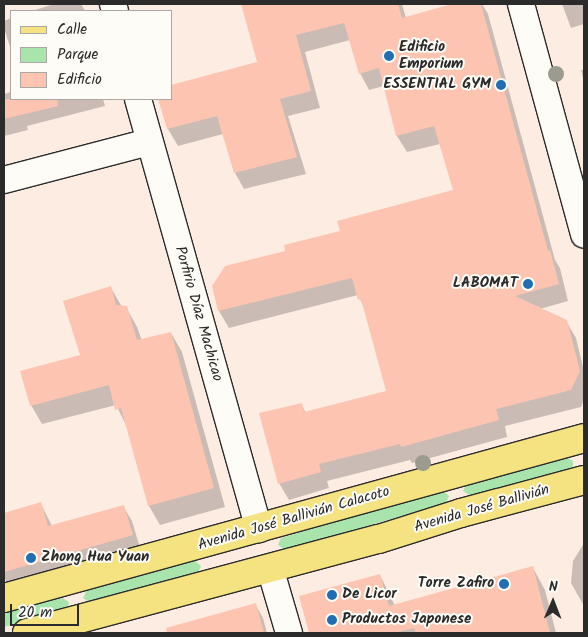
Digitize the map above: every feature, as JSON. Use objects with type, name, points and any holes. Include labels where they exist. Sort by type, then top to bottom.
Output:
[{"type":"main road","name":"Avenida José Ballivián Calacoto","points":[[4,598],[259,530],[584,438]]},
{"type":"main road","name":"Avenida José Ballivián","points":[[270,568],[584,480]]},
{"type":"main road","points":[[27,633],[270,568],[259,530]]},
{"type":"street","points":[[521,4],[584,235]]},
{"type":"street","name":"Porfirio Díaz Machicao","points":[[138,100],[259,530]]},
{"type":"street","points":[[4,180],[149,142]]},
{"type":"street","points":[[270,568],[289,633]]},
{"type":"green space","points":[[566,457],[573,461],[573,466],[569,469],[471,496],[463,491],[467,483]]},
{"type":"green space","points":[[442,490],[449,496],[446,503],[285,550],[278,545],[281,538]]},
{"type":"green space","points":[[194,560],[201,566],[198,573],[91,603],[83,598],[87,590]]},
{"type":"green space","points":[[61,597],[69,602],[68,607],[64,610],[4,627],[4,613]]},
{"type":"building","points":[[241,4],[398,4],[402,18],[452,4],[481,4],[548,251],[550,250],[559,284],[515,296],[567,320],[580,371],[571,390],[496,409],[499,420],[401,447],[400,444],[319,464],[321,472],[278,484],[259,413],[302,403],[304,412],[386,391],[361,299],[358,300],[352,278],[218,311],[212,286],[225,266],[285,251],[284,245],[340,231],[337,221],[453,190],[434,126],[396,136],[379,68],[359,74],[344,23],[296,35],[311,91],[280,99],[297,157],[234,173],[217,116],[167,129],[158,100],[172,100],[172,85],[257,62]]},
{"type":"building","points":[[4,99],[57,100],[58,106],[4,119]]},
{"type":"building","points":[[111,286],[116,305],[127,306],[137,340],[171,332],[214,488],[148,506],[121,408],[115,410],[109,385],[30,406],[20,371],[80,355],[63,301]]},
{"type":"building","points":[[41,502],[48,526],[124,505],[133,535],[4,572],[4,513]]},
{"type":"building","points":[[533,566],[550,633],[416,633],[414,628],[394,633],[309,633],[299,596],[380,574],[389,606]]},
{"type":"building","points":[[256,603],[264,633],[167,633],[166,628]]},
{"type":"place","name":"Edificio Emporium","points":[[389,56]]},
{"type":"place","name":"ESSENTIAL GYM","points":[[501,85]]},
{"type":"place","name":"LABOMAT","points":[[528,284]]},
{"type":"place","name":"Zhong Hua Yuan","points":[[31,558]]},
{"type":"place","name":"Torre Zafiro","points":[[504,584]]},
{"type":"place","name":"De Licor","points":[[332,595]]},
{"type":"place","name":"Productos Japonese","points":[[332,620]]}]
